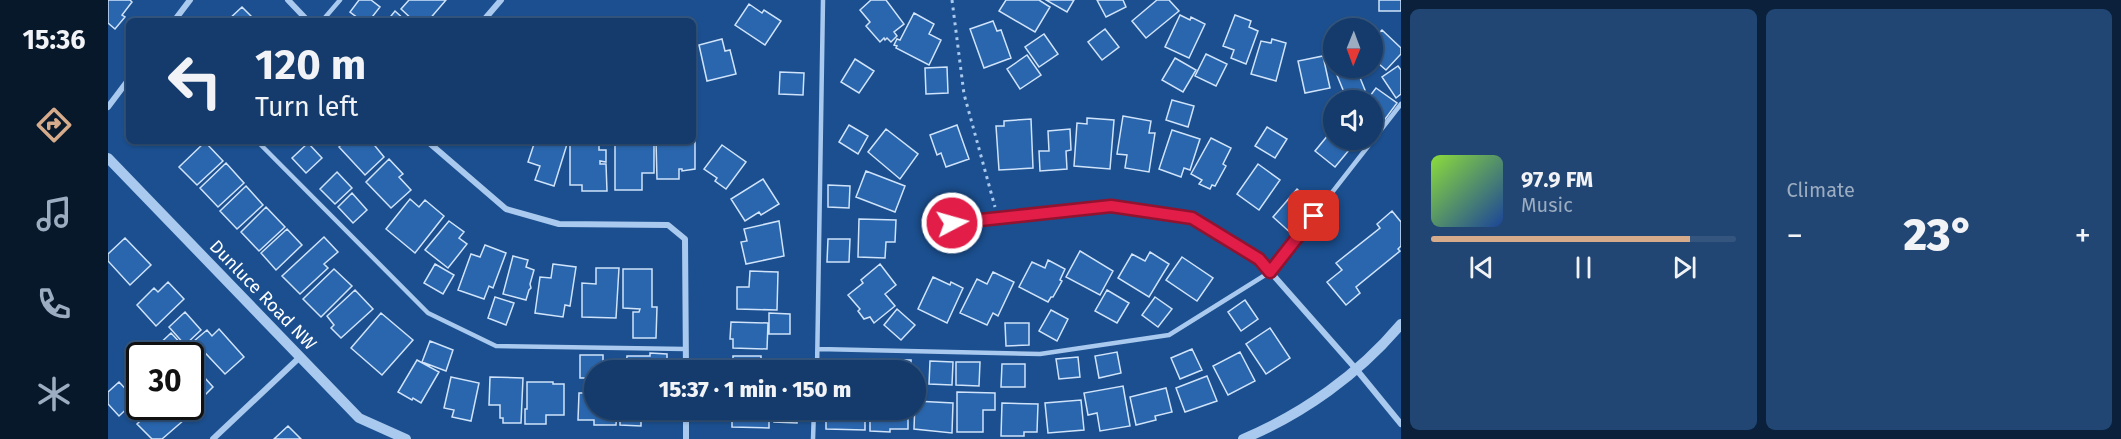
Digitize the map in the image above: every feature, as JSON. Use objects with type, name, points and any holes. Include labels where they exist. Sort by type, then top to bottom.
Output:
[{"type":"street","points":[[176,18],[190,0]]},
{"type":"street","points":[[288,0],[305,18]]},
{"type":"street","points":[[486,18],[501,0]]},
{"type":"street","points":[[108,107],[126,84]]},
{"type":"street","points":[[431,144],[506,208],[559,224],[668,225],[685,239],[686,360]]},
{"type":"street","name":"Dunluce Road NW","points":[[108,158],[359,418],[406,439]]},
{"type":"street","points":[[952,223],[1111,206],[1192,218],[1259,259],[1401,424]]},
{"type":"street","points":[[1243,439],[1287,418],[1322,396],[1377,350],[1401,324]]},
{"type":"street","points":[[213,439],[300,357]]},
{"type":"street","points":[[686,420],[686,439]]},
{"type":"lane","points":[[325,18],[340,0]]},
{"type":"lane","points":[[817,360],[823,0]]},
{"type":"lane","points":[[818,349],[1040,354],[1169,335],[1270,272],[1401,104]]},
{"type":"lane","points":[[260,144],[428,313],[496,346],[686,349]]},
{"type":"lane","points":[[813,439],[814,420]]},
{"type":"path","points":[[952,0],[964,94],[998,218]]},
{"type":"building","points":[[108,0],[130,0],[132,2],[122,15],[125,17],[115,29],[108,23]]},
{"type":"building","points":[[359,0],[371,0],[380,7],[371,18],[358,18],[350,12]]},
{"type":"building","points":[[409,0],[446,0],[431,18],[411,18],[401,9]]},
{"type":"building","points":[[871,0],[886,0],[904,24],[894,32],[897,36],[891,42],[884,38],[880,42],[866,26],[870,22],[860,10]]},
{"type":"building","points":[[1006,0],[1039,0],[1050,7],[1035,32],[999,11]]},
{"type":"building","points":[[1046,0],[1074,0],[1067,12]]},
{"type":"building","points":[[1097,0],[1123,0],[1126,7],[1106,17]]},
{"type":"building","points":[[1157,0],[1169,0],[1179,11],[1146,38],[1132,21]]},
{"type":"building","points":[[1379,0],[1401,0],[1401,11],[1379,11]]},
{"type":"building","points":[[749,4],[762,13],[764,10],[781,21],[765,45],[735,25]]},
{"type":"building","points":[[242,7],[253,18],[230,18]]},
{"type":"building","points":[[395,11],[403,18],[389,18]]},
{"type":"building","points":[[914,13],[934,24],[929,34],[941,40],[929,65],[894,45],[897,39],[900,40]]},
{"type":"building","points":[[1180,15],[1190,20],[1191,17],[1205,24],[1189,58],[1165,47]]},
{"type":"building","points":[[1235,15],[1251,21],[1249,27],[1258,31],[1246,64],[1231,58],[1234,50],[1223,46]]},
{"type":"building","points":[[993,21],[997,31],[1001,30],[1011,58],[984,68],[970,29]]},
{"type":"building","points":[[1105,29],[1119,47],[1102,60],[1088,42]]},
{"type":"building","points":[[1383,31],[1401,48],[1401,54],[1386,70],[1383,67]]},
{"type":"building","points":[[1044,34],[1058,54],[1039,67],[1025,47]]},
{"type":"building","points":[[722,39],[725,51],[730,50],[736,74],[707,81],[699,45]]},
{"type":"building","points":[[1272,39],[1286,43],[1276,81],[1251,74],[1261,41],[1271,43]]},
{"type":"building","points":[[1206,54],[1227,64],[1216,86],[1195,76]]},
{"type":"building","points":[[1027,55],[1041,75],[1020,89],[1007,69]]},
{"type":"building","points":[[1323,56],[1323,78],[1328,78],[1330,88],[1305,93],[1298,61]]},
{"type":"building","points":[[1175,58],[1196,70],[1183,92],[1162,80]]},
{"type":"building","points":[[855,59],[874,71],[859,93],[841,82]]},
{"type":"building","points":[[1398,66],[1401,70],[1401,94],[1396,98],[1383,78]]},
{"type":"building","points":[[947,67],[948,93],[926,94],[925,68]]},
{"type":"building","points":[[780,72],[804,73],[803,95],[779,94]]},
{"type":"building","points":[[1338,78],[1360,78],[1365,90],[1343,90]]},
{"type":"building","points":[[1383,93],[1397,103],[1383,122]]},
{"type":"building","points":[[1172,100],[1194,106],[1188,127],[1166,120]]},
{"type":"building","points":[[1123,116],[1151,121],[1149,133],[1155,133],[1149,172],[1125,168],[1127,155],[1117,154]]},
{"type":"building","points":[[1087,118],[1114,120],[1110,169],[1074,166],[1077,123],[1087,124]]},
{"type":"building","points":[[1031,119],[1033,168],[999,170],[996,126],[1004,126],[1004,121]]},
{"type":"building","points":[[849,125],[868,136],[858,154],[839,142]]},
{"type":"building","points":[[957,125],[969,159],[946,167],[941,153],[937,155],[930,135]]},
{"type":"building","points":[[1267,127],[1287,139],[1275,158],[1255,146]]},
{"type":"building","points":[[886,129],[918,154],[900,179],[868,152]]},
{"type":"building","points":[[1070,129],[1071,150],[1066,151],[1067,169],[1040,171],[1039,151],[1049,151],[1048,131]]},
{"type":"building","points":[[1172,130],[1200,139],[1190,170],[1184,168],[1181,177],[1159,169]]},
{"type":"building","points":[[1211,138],[1231,148],[1223,164],[1226,166],[1215,186],[1212,185],[1210,189],[1199,184],[1202,180],[1191,174]]},
{"type":"building","points":[[1323,141],[1323,150],[1349,150],[1335,167],[1315,151]]},
{"type":"building","points":[[203,144],[207,144],[223,161],[197,185],[179,167]]},
{"type":"building","points":[[309,144],[322,158],[306,173],[292,158]]},
{"type":"building","points":[[342,144],[373,144],[384,157],[365,175],[339,147]]},
{"type":"building","points":[[534,144],[567,144],[554,186],[535,180],[540,166],[528,162]]},
{"type":"building","points":[[615,144],[654,144],[654,173],[642,173],[642,190],[615,190]]},
{"type":"building","points":[[656,144],[695,144],[695,169],[682,171],[679,169],[679,179],[657,179]]},
{"type":"building","points":[[570,145],[599,145],[599,150],[606,150],[606,162],[600,161],[600,164],[606,164],[607,191],[582,191],[582,185],[570,185]]},
{"type":"building","points":[[722,145],[746,162],[726,189],[715,181],[717,178],[704,169]]},
{"type":"building","points":[[389,159],[403,174],[399,177],[411,190],[391,208],[366,182]]},
{"type":"building","points":[[226,163],[244,183],[218,207],[200,188]]},
{"type":"building","points":[[1258,164],[1280,180],[1259,210],[1237,194]]},
{"type":"building","points":[[866,171],[905,186],[895,212],[856,197]]},
{"type":"building","points":[[337,172],[352,188],[335,204],[320,189]]},
{"type":"building","points":[[763,179],[779,204],[745,221],[731,199]]},
{"type":"building","points":[[828,185],[850,186],[849,208],[828,207]]},
{"type":"building","points":[[246,186],[263,205],[237,229],[220,211]]},
{"type":"building","points":[[1297,189],[1317,207],[1293,235],[1273,217]]},
{"type":"building","points":[[352,193],[367,210],[353,223],[338,207]]},
{"type":"building","points":[[410,199],[419,207],[425,200],[444,216],[415,253],[386,229]]},
{"type":"building","points":[[266,207],[285,227],[259,251],[241,232]]},
{"type":"building","points":[[1392,211],[1401,222],[1401,246],[1398,249],[1400,251],[1356,287],[1360,293],[1346,305],[1327,282],[1342,270],[1336,263],[1380,228],[1377,224]]},
{"type":"building","points":[[859,219],[896,220],[895,242],[886,242],[885,258],[858,257]]},
{"type":"building","points":[[449,221],[464,232],[459,238],[467,244],[448,268],[425,250]]},
{"type":"building","points":[[779,221],[784,256],[746,264],[741,242],[747,241],[744,229]]},
{"type":"building","points":[[287,229],[302,245],[276,270],[261,253]]},
{"type":"building","points":[[324,237],[338,252],[324,264],[328,268],[300,294],[282,276]]},
{"type":"building","points":[[125,238],[151,265],[130,285],[108,261],[108,254]]},
{"type":"building","points":[[828,239],[850,239],[849,262],[827,262]]},
{"type":"building","points":[[485,245],[506,253],[493,288],[489,286],[484,299],[458,290],[471,254],[480,257]]},
{"type":"building","points":[[1080,251],[1113,271],[1100,295],[1066,277]]},
{"type":"building","points":[[1150,252],[1169,264],[1149,297],[1118,278],[1132,254],[1145,261]]},
{"type":"building","points":[[513,256],[528,260],[526,267],[534,270],[526,300],[503,294]]},
{"type":"building","points":[[1182,257],[1213,278],[1197,301],[1166,280]]},
{"type":"building","points":[[1048,260],[1065,269],[1060,280],[1062,281],[1048,302],[1019,287],[1032,262],[1045,268]]},
{"type":"building","points":[[435,264],[454,275],[443,294],[424,283]]},
{"type":"building","points":[[553,264],[576,267],[570,306],[565,305],[563,317],[535,313],[540,277],[551,278]]},
{"type":"building","points":[[880,264],[896,285],[885,294],[895,306],[874,323],[870,317],[864,319],[858,311],[860,309],[848,295],[863,283],[861,280]]},
{"type":"building","points":[[596,268],[619,268],[616,318],[582,317],[582,283],[596,284]]},
{"type":"building","points":[[334,269],[352,286],[321,317],[303,299]]},
{"type":"building","points":[[623,269],[652,269],[652,307],[657,307],[656,338],[633,338],[633,312],[639,312],[640,309],[623,308]]},
{"type":"building","points":[[750,271],[778,272],[777,310],[737,309],[737,287],[749,287]]},
{"type":"building","points":[[993,272],[1014,282],[998,316],[993,313],[987,325],[960,313],[977,279],[987,284]]},
{"type":"building","points":[[933,277],[963,288],[947,323],[918,309]]},
{"type":"building","points":[[168,282],[184,299],[156,326],[137,305],[154,288],[158,292]]},
{"type":"building","points":[[355,290],[373,309],[341,338],[331,328],[334,325],[327,316]]},
{"type":"building","points":[[1107,290],[1129,303],[1117,323],[1095,311]]},
{"type":"building","points":[[495,297],[514,303],[506,325],[488,318]]},
{"type":"building","points":[[1155,297],[1172,309],[1158,327],[1142,315]]},
{"type":"building","points":[[1245,300],[1258,319],[1241,331],[1228,312]]},
{"type":"building","points":[[897,309],[915,325],[901,340],[884,325]]},
{"type":"building","points":[[1051,310],[1068,319],[1057,341],[1039,331]]},
{"type":"building","points":[[185,312],[201,330],[188,342],[182,342],[169,327]]},
{"type":"building","points":[[381,313],[413,340],[382,375],[351,348]]},
{"type":"building","points":[[769,313],[790,314],[790,334],[769,334]]},
{"type":"building","points":[[731,322],[768,323],[767,349],[733,348],[733,339],[730,339]]},
{"type":"building","points":[[1005,323],[1029,323],[1029,345],[1006,346]]},
{"type":"building","points":[[1270,328],[1290,358],[1266,374],[1246,344]]},
{"type":"building","points":[[219,329],[244,357],[225,374],[204,352],[204,342],[194,341],[207,330],[212,336]]},
{"type":"building","points":[[171,333],[180,342],[161,342]]},
{"type":"building","points":[[430,341],[453,350],[446,371],[422,362]]},
{"type":"building","points":[[1192,349],[1202,370],[1180,379],[1171,358]]},
{"type":"building","points":[[1117,352],[1121,373],[1099,378],[1095,356]]},
{"type":"building","points":[[1240,352],[1255,381],[1228,395],[1213,366]]},
{"type":"building","points":[[650,353],[667,354],[667,360],[627,360],[627,356],[650,356]]},
{"type":"building","points":[[580,355],[603,355],[603,360],[584,360],[584,378],[580,378]]},
{"type":"building","points":[[733,356],[761,356],[761,360],[733,360]]},
{"type":"building","points":[[1078,357],[1080,377],[1059,379],[1056,359]]},
{"type":"building","points":[[417,360],[439,372],[421,403],[398,392]]},
{"type":"building","points":[[930,361],[953,362],[952,385],[929,384]]},
{"type":"building","points":[[956,362],[980,362],[979,386],[956,385]]},
{"type":"building","points":[[1002,364],[1025,364],[1025,387],[1001,387]]},
{"type":"building","points":[[1207,376],[1217,401],[1185,412],[1176,388]]},
{"type":"building","points":[[204,377],[213,387],[204,396]]},
{"type":"building","points":[[451,377],[479,383],[471,421],[452,417],[454,410],[444,408]]},
{"type":"building","points":[[490,377],[523,378],[521,423],[503,423],[503,418],[500,418],[500,405],[489,405]]},
{"type":"building","points":[[119,382],[126,389],[126,409],[119,416],[108,404],[108,392]]},
{"type":"building","points":[[527,382],[564,384],[564,415],[546,415],[546,424],[525,424]]},
{"type":"building","points":[[1123,386],[1130,426],[1100,431],[1097,413],[1088,415],[1084,393]]},
{"type":"building","points":[[1166,388],[1172,412],[1155,416],[1156,420],[1136,425],[1130,397]]},
{"type":"building","points":[[957,392],[995,393],[995,410],[983,410],[983,432],[957,432]]},
{"type":"building","points":[[579,393],[584,393],[584,420],[578,420]]},
{"type":"building","points":[[1081,400],[1084,430],[1048,433],[1045,403]]},
{"type":"building","points":[[926,402],[953,403],[952,433],[914,429],[914,420],[926,420]]},
{"type":"building","points":[[1002,403],[1038,404],[1037,432],[1024,432],[1024,436],[1001,436]]},
{"type":"building","points":[[141,420],[184,420],[162,439],[152,439],[137,424]]},
{"type":"building","points":[[594,420],[616,420],[616,425],[594,425]]},
{"type":"building","points":[[620,420],[641,420],[641,426],[620,425]]},
{"type":"building","points":[[732,420],[769,420],[769,428],[732,427]]},
{"type":"building","points":[[774,420],[797,420],[797,423],[774,422]]},
{"type":"building","points":[[826,420],[865,420],[865,430],[826,429]]},
{"type":"building","points":[[870,420],[908,420],[908,429],[890,429],[890,432],[870,431]]},
{"type":"building","points":[[288,426],[301,439],[274,439]]},
{"type":"route","points":[[952,223],[1111,206],[1192,218],[1259,259],[1270,272],[1314,216]]}]
